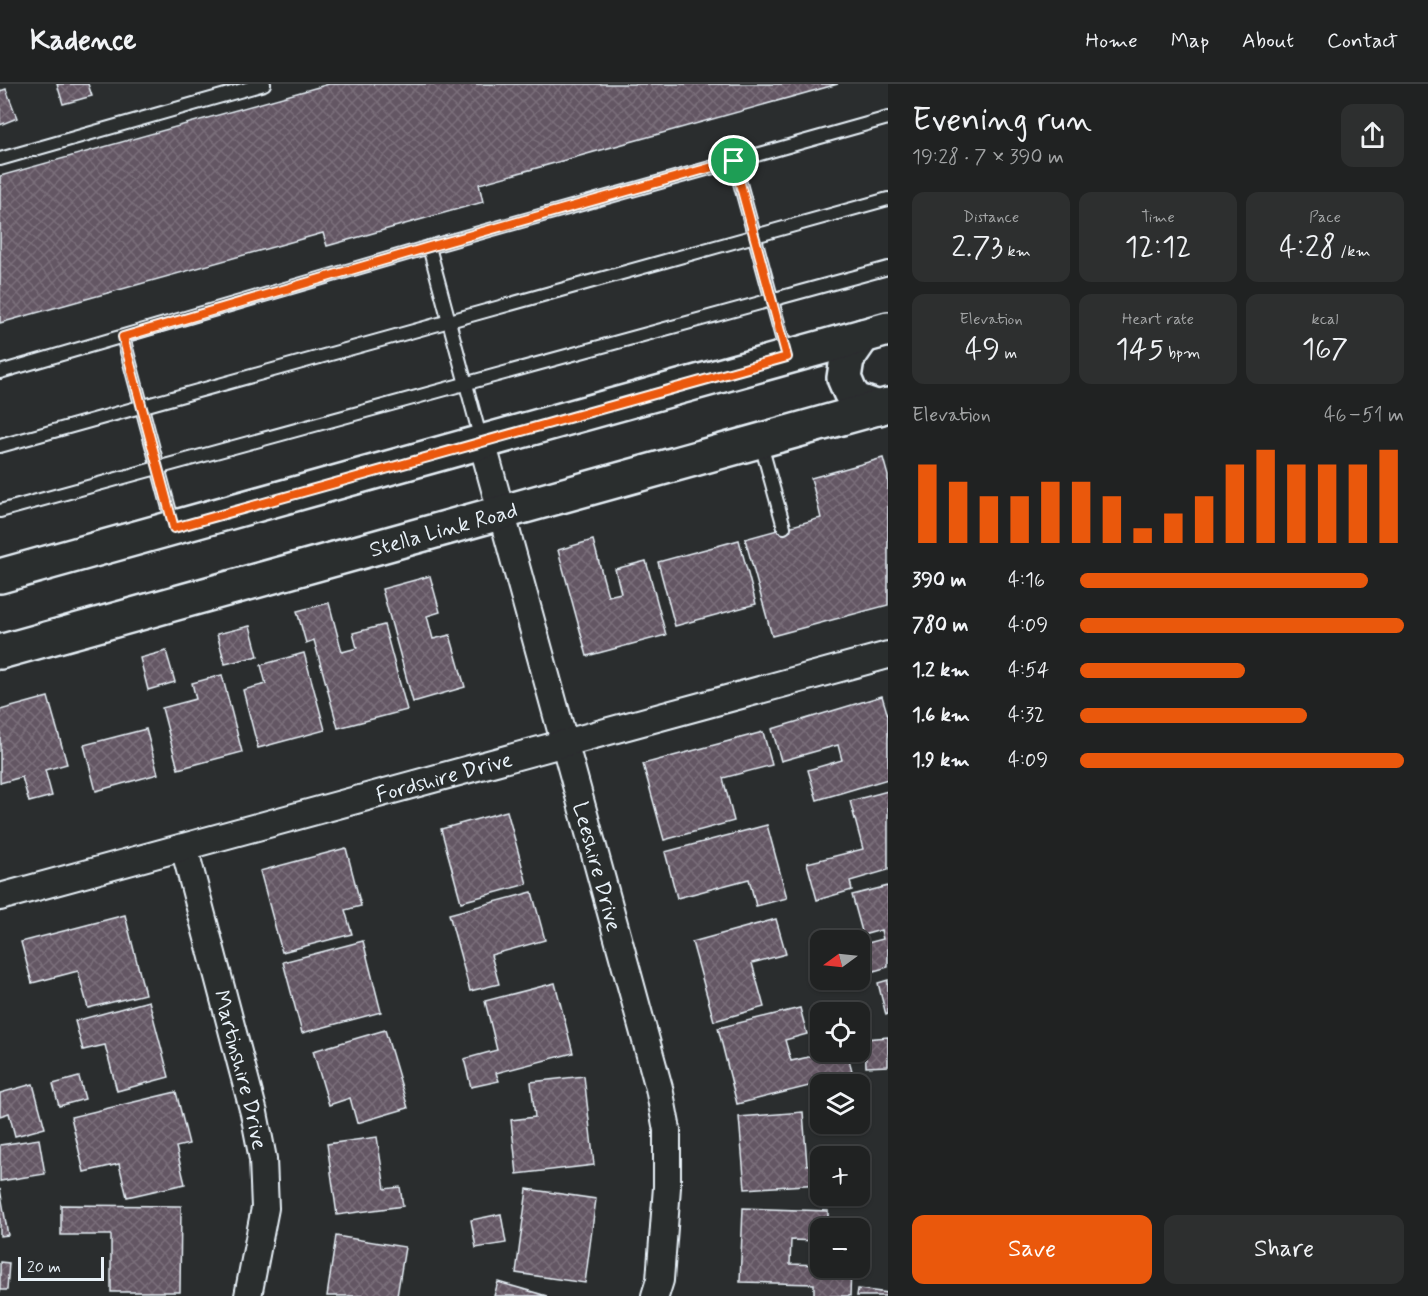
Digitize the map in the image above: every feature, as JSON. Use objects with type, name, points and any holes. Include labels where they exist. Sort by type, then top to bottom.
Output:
[{"type":"main road","points":[[0,576],[876,332]]},
{"type":"main road","points":[[876,332],[847,359],[844,378],[856,400],[884,406]]},
{"type":"main road","name":"Stella Link Road","points":[[0,652],[884,406]]},
{"type":"street","name":"Leeshire Drive","points":[[482,442],[659,1088],[667,1130],[667,1187],[660,1280],[655,1296]]},
{"type":"street","name":"Fordshire Drive","points":[[0,897],[888,655]]},
{"type":"street","name":"Martinshire Drive","points":[[184,847],[254,1113],[263,1159],[265,1208],[248,1296]]},
{"type":"lane","points":[[0,159],[264,84]]},
{"type":"lane","points":[[0,372],[429,247],[888,118]]},
{"type":"lane","points":[[734,161],[787,357]]},
{"type":"lane","points":[[0,446],[888,199]]},
{"type":"lane","points":[[429,247],[482,442]]},
{"type":"lane","points":[[0,511],[888,268]]},
{"type":"lane","points":[[123,337],[174,528]]},
{"type":"lane","points":[[760,440],[784,527]]},
{"type":"building","points":[[57,84],[88,84],[92,96],[63,104]]},
{"type":"building","points":[[329,84],[838,84],[479,184],[483,202],[327,246],[323,233],[0,323],[0,176]]},
{"type":"building","points":[[6,89],[17,118],[0,125],[0,91]]},
{"type":"building","points":[[883,458],[888,476],[888,605],[772,636],[745,539],[821,518],[811,478]]},
{"type":"building","points":[[593,540],[608,596],[621,593],[615,569],[646,561],[666,635],[587,656],[558,550]]},
{"type":"building","points":[[739,540],[756,604],[675,626],[658,562]]},
{"type":"building","points":[[430,576],[440,612],[427,616],[433,639],[450,635],[465,687],[413,702],[382,589]]},
{"type":"building","points":[[329,603],[342,652],[357,648],[353,633],[384,625],[407,710],[338,728],[314,640],[306,643],[297,611]]},
{"type":"building","points":[[250,626],[258,656],[225,664],[217,634]]},
{"type":"building","points":[[166,651],[175,682],[148,690],[140,658]]},
{"type":"building","points":[[304,653],[325,730],[258,748],[243,690],[266,684],[261,665]]},
{"type":"building","points":[[222,675],[242,752],[178,769],[162,708],[196,699],[192,683]]},
{"type":"building","points":[[882,696],[888,716],[888,779],[817,800],[808,770],[842,760],[838,745],[781,761],[772,729]]},
{"type":"building","points":[[48,697],[67,764],[45,770],[52,796],[29,802],[22,777],[0,783],[0,710]]},
{"type":"building","points":[[146,729],[158,774],[96,791],[84,745]]},
{"type":"building","points":[[763,732],[772,765],[723,778],[734,821],[664,840],[643,764]]},
{"type":"building","points":[[888,791],[888,870],[850,881],[852,890],[817,900],[807,863],[863,849],[850,801]]},
{"type":"building","points":[[507,811],[527,884],[461,902],[441,829]]},
{"type":"building","points":[[767,825],[787,898],[756,906],[749,879],[677,898],[665,852]]},
{"type":"building","points":[[346,848],[361,906],[345,910],[352,934],[282,952],[260,871]]},
{"type":"building","points":[[888,886],[888,967],[870,972],[870,942],[883,939],[881,930],[870,933],[870,930],[862,930],[852,895]]},
{"type":"building","points":[[532,892],[545,940],[491,955],[499,984],[470,991],[449,914]]},
{"type":"building","points":[[125,915],[145,994],[88,1008],[78,971],[32,983],[21,942]]},
{"type":"building","points":[[776,919],[786,954],[752,963],[764,1007],[714,1021],[692,942]]},
{"type":"building","points":[[363,941],[381,1012],[302,1033],[283,962]]},
{"type":"building","points":[[888,980],[888,1014],[886,1015],[878,983]]},
{"type":"building","points":[[555,983],[573,1053],[496,1073],[499,1081],[471,1087],[464,1059],[497,1050],[485,1001]]},
{"type":"building","points":[[149,1001],[169,1077],[117,1091],[105,1045],[83,1050],[75,1021]]},
{"type":"building","points":[[800,1008],[807,1034],[785,1040],[791,1061],[810,1057],[810,1062],[850,1062],[853,1074],[810,1074],[810,1086],[737,1104],[718,1028]]},
{"type":"building","points":[[385,1030],[408,1108],[357,1123],[350,1098],[329,1105],[313,1051]]},
{"type":"building","points":[[888,1037],[888,1066],[866,1067],[866,1062],[870,1062],[870,1039]]},
{"type":"building","points":[[584,1076],[594,1165],[517,1174],[511,1120],[535,1117],[531,1082]]},
{"type":"building","points":[[79,1077],[85,1099],[59,1106],[53,1084]]},
{"type":"building","points":[[33,1084],[45,1128],[15,1136],[9,1113],[0,1116],[0,1093]]},
{"type":"building","points":[[176,1092],[189,1144],[176,1147],[185,1184],[127,1197],[119,1164],[84,1172],[71,1117]]},
{"type":"building","points":[[803,1112],[807,1165],[810,1165],[810,1185],[745,1189],[739,1117]]},
{"type":"building","points":[[377,1137],[385,1189],[400,1187],[403,1206],[337,1215],[327,1144]]},
{"type":"building","points":[[39,1139],[45,1174],[0,1181],[0,1145]]},
{"type":"building","points":[[0,1189],[8,1235],[0,1236]]},
{"type":"building","points":[[527,1189],[596,1199],[585,1283],[516,1273]]},
{"type":"building","points":[[61,1205],[181,1206],[180,1292],[111,1292],[111,1235],[61,1235]]},
{"type":"building","points":[[743,1208],[828,1211],[828,1218],[810,1218],[810,1241],[791,1240],[790,1264],[810,1265],[810,1278],[851,1278],[850,1296],[814,1296],[814,1284],[740,1282]]},
{"type":"building","points":[[501,1214],[506,1243],[476,1248],[471,1220]]},
{"type":"building","points":[[336,1236],[405,1247],[397,1296],[327,1296]]},
{"type":"building","points":[[0,1262],[9,1263],[7,1290],[0,1290]]},
{"type":"building","points":[[498,1282],[547,1296],[494,1296]]},
{"type":"building","points":[[858,1289],[888,1293],[888,1296],[857,1296]]},
{"type":"route","points":[[734,161],[787,357],[174,528],[123,337],[734,161]]}]
